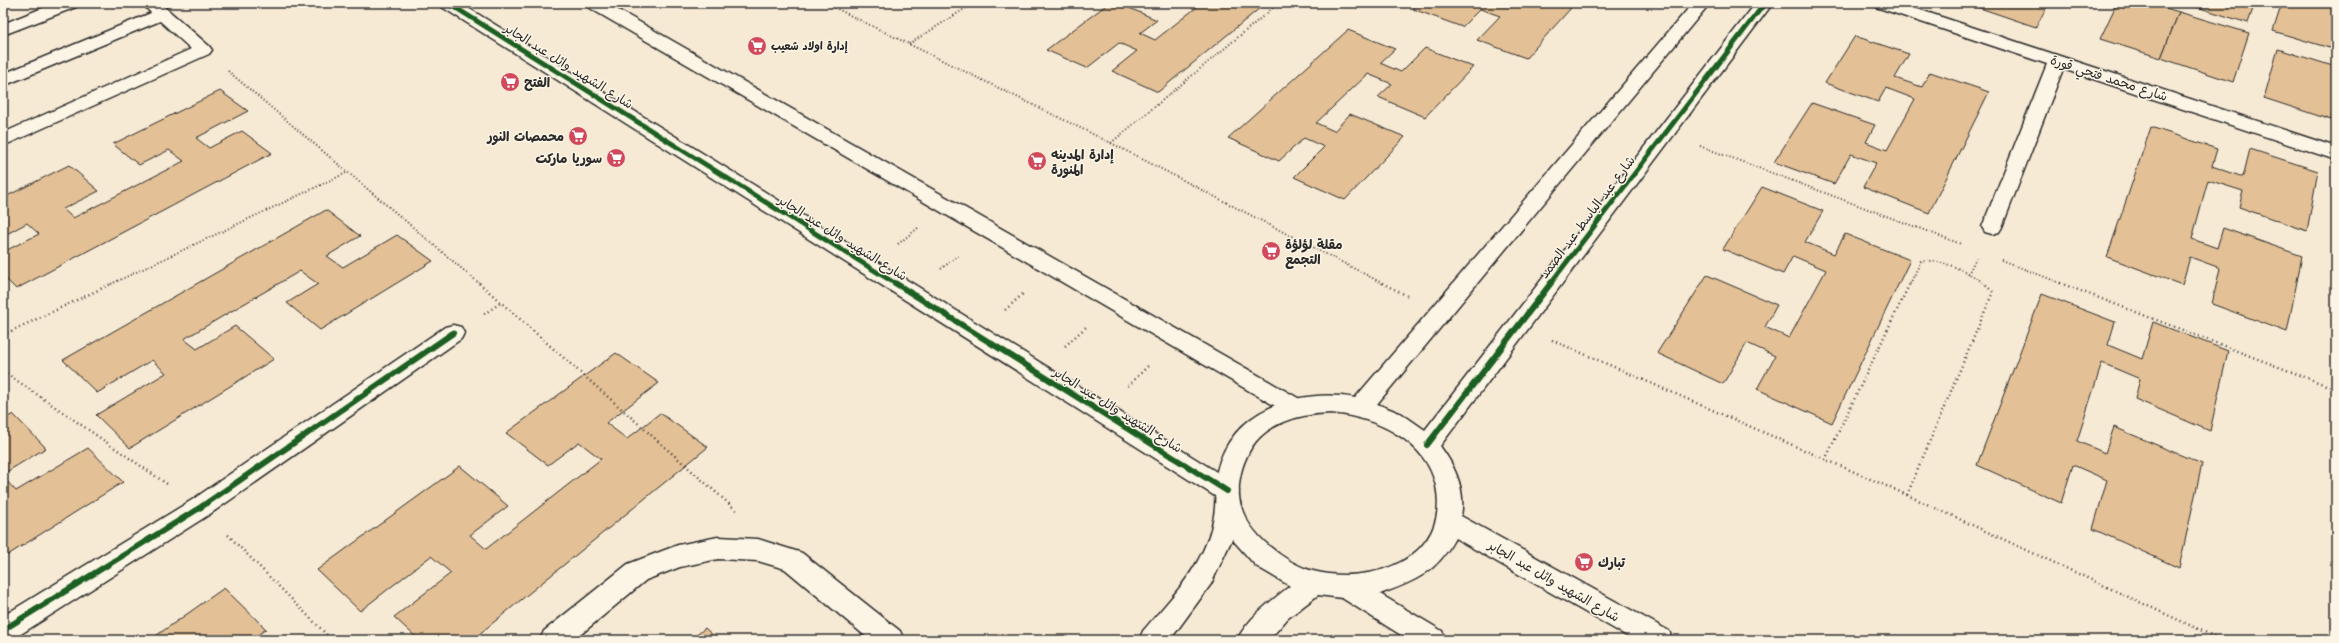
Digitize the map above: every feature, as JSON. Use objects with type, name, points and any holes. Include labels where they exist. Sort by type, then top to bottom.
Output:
[{"type":"street","points":[[3,30],[70,3]]},
{"type":"street","name":"شارع الشهيد وائل عبد الجابر","points":[[448,3],[1038,372],[1102,413],[1228,499]]},
{"type":"street","points":[[594,3],[1297,408]]},
{"type":"street","points":[[1361,407],[1702,3]]},
{"type":"street","name":"شارع عبد الباسط عبد الصمد","points":[[1427,445],[1766,3]]},
{"type":"street","name":"شارع محمد فتحي قورة","points":[[1882,3],[2336,154]]},
{"type":"street","points":[[3,81],[157,8],[204,50],[3,140]]},
{"type":"street","points":[[1992,228],[2058,61]]},
{"type":"street","points":[[3,630],[201,508],[453,333]]},
{"type":"street","points":[[1153,640],[1191,595],[1215,551],[1228,499],[1230,465],[1241,443],[1260,424],[1284,412],[1312,404],[1337,404],[1361,407],[1386,416],[1408,429],[1427,445],[1443,468],[1451,495],[1450,522],[1438,546],[1418,567],[1389,581],[1347,587],[1314,583],[1284,571],[1258,553],[1240,531],[1228,499]]},
{"type":"street","name":"شارع الشهيد وائل عبد الجابر","points":[[1450,522],[1659,640]]},
{"type":"street","points":[[554,640],[637,572],[678,556],[718,548],[758,550],[793,561],[890,640]]},
{"type":"street","points":[[1251,640],[1279,610],[1314,583]]},
{"type":"street","points":[[1347,587],[1432,640]]},
{"type":"path","points":[[825,3],[1111,143],[1441,313]]},
{"type":"path","points":[[909,44],[974,3]]},
{"type":"path","points":[[1111,143],[1279,3]]},
{"type":"path","points":[[204,50],[502,302],[739,513]]},
{"type":"path","points":[[3,334],[348,172]]},
{"type":"path","points":[[869,267],[946,206]]},
{"type":"path","points":[[912,293],[988,230]]},
{"type":"path","points":[[1825,460],[1921,261],[1932,259],[1983,280],[1992,287],[1994,292],[1907,496]]},
{"type":"path","points":[[978,334],[1053,268]]},
{"type":"path","points":[[1038,372],[1113,302]]},
{"type":"path","points":[[1519,325],[1907,496],[2222,640]]},
{"type":"path","points":[[1102,413],[1175,338]]},
{"type":"building","points":[[1109,3],[1118,3],[1157,20],[1140,33],[1155,40],[1202,3],[1266,3],[1158,92],[1112,71],[1137,51],[1119,43],[1087,68],[1046,50]]},
{"type":"building","points":[[1419,3],[1556,3],[1571,8],[1526,58],[1477,40],[1500,16],[1480,9],[1462,27],[1413,9]]},
{"type":"building","points":[[1972,3],[2049,3],[2036,27],[1971,5]]},
{"type":"building","points":[[2117,3],[2149,3],[2179,12],[2161,58],[2100,39]]},
{"type":"building","points":[[2184,3],[2255,3],[2248,23]]},
{"type":"building","points":[[2282,3],[2336,3],[2336,50],[2273,31]]},
{"type":"building","points":[[2179,12],[2249,33],[2233,82],[2161,58]]},
{"type":"building","points":[[1348,30],[1395,49],[1380,63],[1401,72],[1425,48],[1473,67],[1425,117],[1378,97],[1392,84],[1368,74],[1316,123],[1334,131],[1350,114],[1405,137],[1345,200],[1294,177],[1324,147],[1304,138],[1279,161],[1228,138]]},
{"type":"building","points":[[1855,36],[1909,54],[1895,78],[1922,87],[1930,72],[1989,92],[1929,213],[1863,187],[1876,163],[1851,154],[1834,184],[1774,162],[1812,103],[1875,125],[1866,142],[1887,150],[1915,99],[1886,88],[1878,102],[1825,83]]},
{"type":"building","points":[[2278,49],[2336,67],[2336,99],[2331,120],[2264,98]]},
{"type":"building","points":[[220,91],[248,111],[196,138],[209,148],[242,131],[272,153],[16,289],[3,276],[3,252],[39,234],[27,223],[3,236],[3,198],[69,165],[99,191],[63,209],[73,218],[184,161],[169,150],[139,165],[113,144]]},
{"type":"building","points":[[2336,99],[2336,122],[2331,120]]},
{"type":"building","points":[[2151,127],[2217,149],[2212,166],[2243,177],[2250,149],[2318,171],[2307,231],[2239,207],[2243,191],[2208,180],[2192,239],[2217,248],[2223,228],[2302,256],[2287,332],[2212,304],[2220,268],[2190,257],[2182,285],[2107,257]]},
{"type":"building","points":[[1762,187],[1823,211],[1805,242],[1834,254],[1845,234],[1910,260],[1832,423],[1757,389],[1775,356],[1747,343],[1723,384],[1657,353],[1707,275],[1777,305],[1765,327],[1789,338],[1826,270],[1793,256],[1783,274],[1723,249]]},
{"type":"building","points":[[326,210],[360,236],[327,256],[343,267],[397,235],[433,261],[320,330],[287,303],[318,284],[300,271],[184,339],[197,349],[235,326],[274,359],[130,448],[96,415],[166,373],[152,360],[97,393],[63,360]]},
{"type":"building","points":[[2042,294],[2115,322],[2108,345],[2142,359],[2153,322],[2228,351],[2210,431],[2135,399],[2140,379],[2102,363],[2077,441],[2105,453],[2114,427],[2202,464],[2179,568],[2093,529],[2107,480],[2073,465],[2061,503],[1977,465]]},
{"type":"building","points":[[616,353],[659,383],[606,423],[627,439],[660,413],[708,447],[472,640],[419,640],[394,617],[451,573],[431,556],[360,611],[317,570],[460,466],[508,506],[470,535],[486,549],[601,459],[579,442],[548,465],[506,433]]},
{"type":"building","points":[[13,414],[46,448],[3,474],[3,420]]},
{"type":"building","points":[[88,448],[123,482],[3,558],[3,477],[16,491]]},
{"type":"building","points":[[224,588],[266,629],[251,640],[150,640]]},
{"type":"building","points":[[705,628],[718,640],[691,640]]},
{"type":"cycle path","points":[[448,3],[1227,491]]},
{"type":"cycle path","points":[[1427,445],[1765,3]]},
{"type":"cycle path","points":[[3,630],[201,507],[453,333]]},
{"type":"place","name":"إدارة اولاد شعيب","points":[[757,46]]},
{"type":"place","name":"الفتح","points":[[510,82]]},
{"type":"place","name":"محمصات النور","points":[[578,136]]},
{"type":"place","name":"سوريا ماركت","points":[[616,158]]},
{"type":"place","name":"إدارة المدينه المنورة","points":[[1037,161]]},
{"type":"place","name":"مقلة لؤلؤة التجمع","points":[[1271,251]]},
{"type":"place","name":"تبارك","points":[[1584,562]]}]
